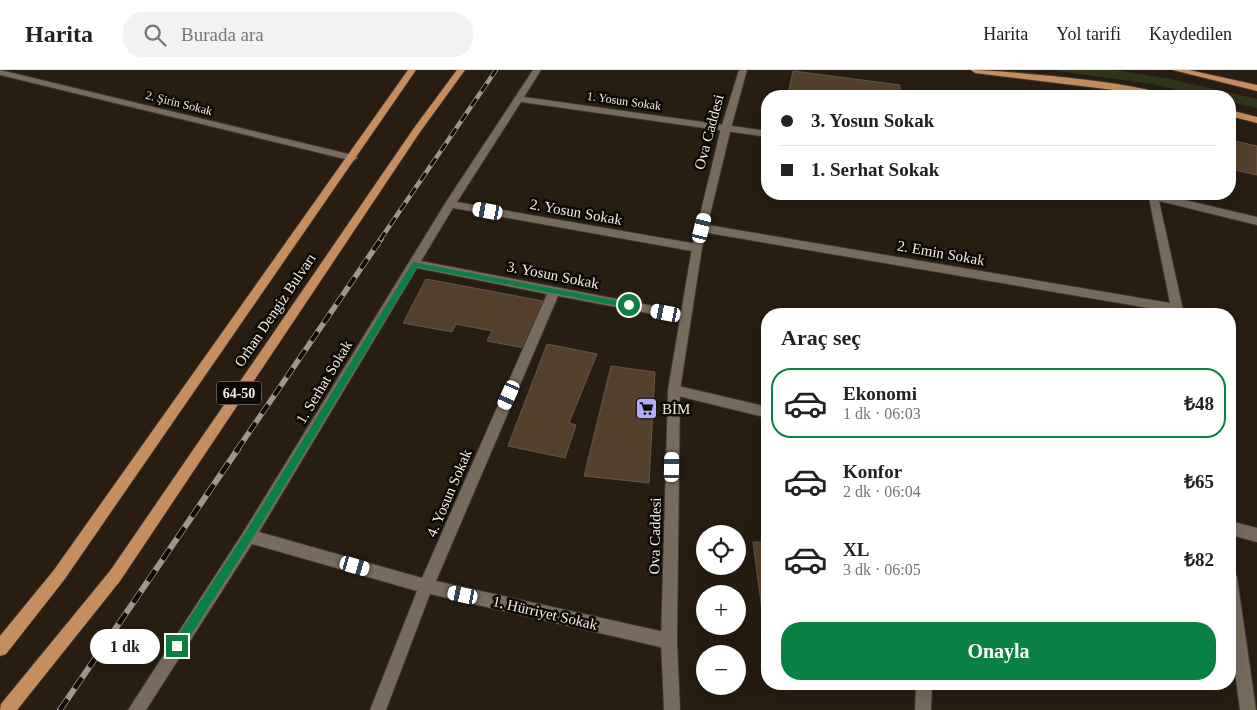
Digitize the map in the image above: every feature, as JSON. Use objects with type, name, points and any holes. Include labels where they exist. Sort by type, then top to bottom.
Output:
[{"type":"main road","name":"Orhan Dengiz Bulvarı","points":[[0,648],[59,575],[353,158],[410,70]]},
{"type":"main road","name":"Orhan Dengiz Bulvarı","points":[[7,710],[116,576],[417,130],[461,70]]},
{"type":"main road","points":[[975,70],[1117,90]]},
{"type":"main road","points":[[1177,70],[1257,88]]},
{"type":"main road","points":[[1236,115],[1257,120]]},
{"type":"street","name":"1. Serhat Sokak","points":[[136,710],[249,536],[450,204],[537,70]]},
{"type":"street","name":"Ova Caddesi","points":[[672,710],[669,642],[674,390],[684,316],[697,248],[742,70]]},
{"type":"street","name":"2. Şirin Sokak","points":[[0,72],[353,158]]},
{"type":"street","name":"1. Yosun Sokak","points":[[519,99],[761,133]]},
{"type":"street","points":[[1151,200],[1176,308]]},
{"type":"street","points":[[1174,200],[1257,221]]},
{"type":"street","name":"2. Yosun Sokak","points":[[450,204],[697,248]]},
{"type":"street","name":"2. Emin Sokak","points":[[702,228],[1160,308]]},
{"type":"street","name":"3. Yosun Sokak","points":[[415,264],[684,316]]},
{"type":"street","name":"4. Yosun Sokak","points":[[378,710],[426,586],[554,291]]},
{"type":"street","points":[[674,390],[761,411]]},
{"type":"street","points":[[1236,529],[1257,534]]},
{"type":"street","name":"1. Hürriyet Sokak","points":[[249,536],[426,586],[669,642]]},
{"type":"street","points":[[1236,621],[1248,710]]},
{"type":"street","points":[[924,690],[924,710]]},
{"type":"green space","points":[[1051,70],[1115,70],[1170,79],[1218,90],[1180,90],[1151,84]]},
{"type":"green space","points":[[1236,94],[1257,99],[1257,108],[1236,103]]},
{"type":"building","points":[[793,71],[900,85],[900,90],[789,90]]},
{"type":"building","points":[[1236,141],[1257,146],[1257,175],[1236,170]]},
{"type":"building","points":[[426,279],[543,301],[524,348],[487,341],[492,331],[456,324],[452,332],[403,323]]},
{"type":"building","points":[[547,344],[597,354],[569,423],[576,425],[565,458],[508,446]]},
{"type":"building","points":[[611,366],[655,372],[649,483],[584,476]]},
{"type":"building","points":[[753,542],[761,542],[761,603]]},
{"type":"railway","points":[[380,240],[496,70]]},
{"type":"railway","points":[[237,450],[381,239]]},
{"type":"railway","points":[[60,710],[238,449]]},
{"type":"place","name":"BİM","points":[[646,409]]},
{"type":"route","points":[[177,646],[249,536],[415,264],[629,305]]}]
